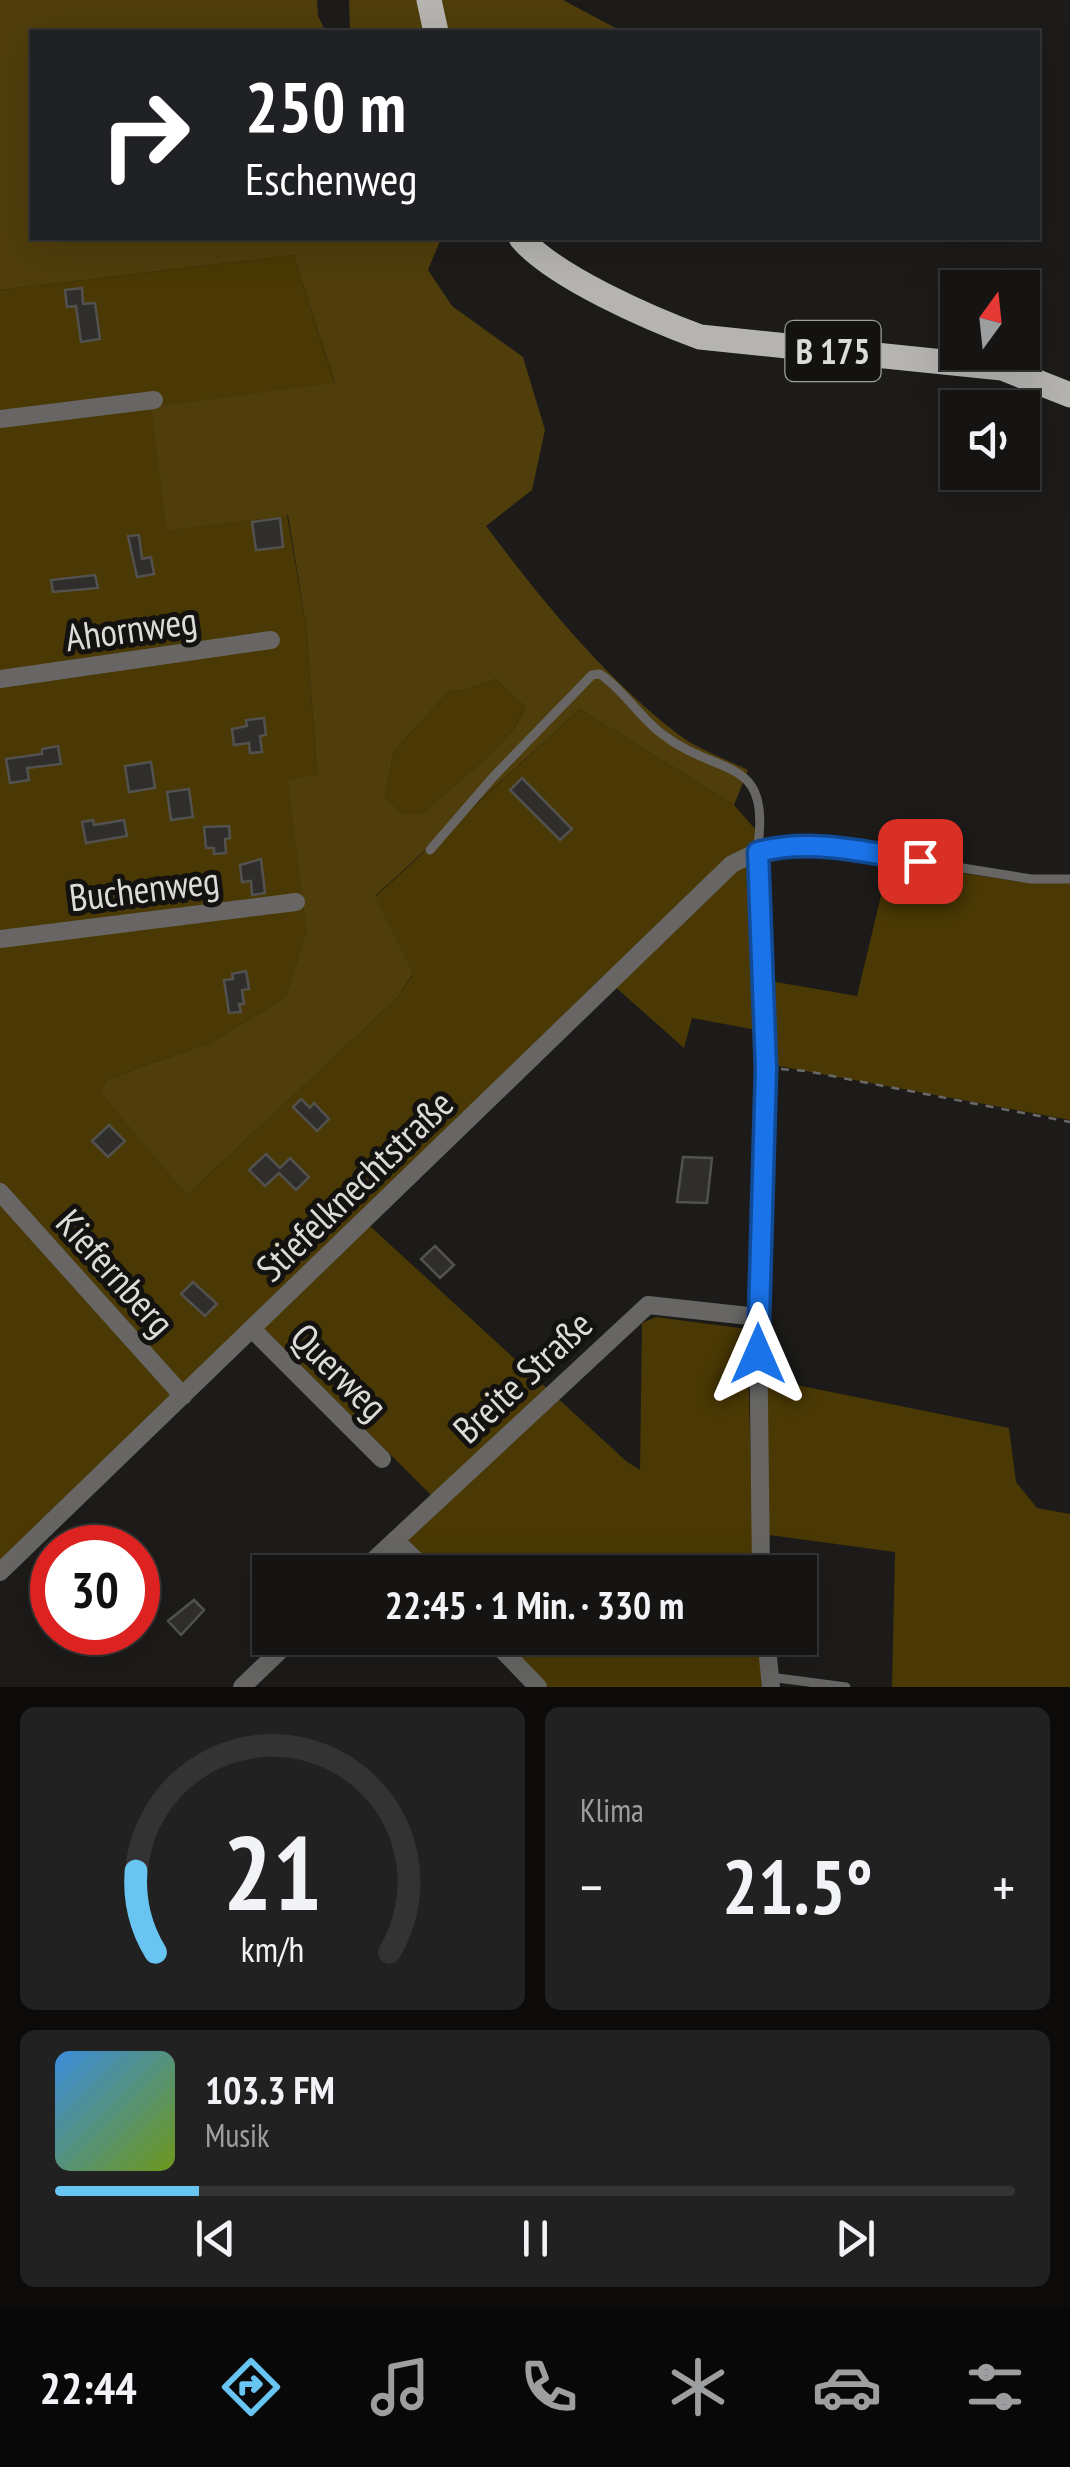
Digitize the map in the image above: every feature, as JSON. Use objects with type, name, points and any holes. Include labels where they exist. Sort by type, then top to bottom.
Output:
[{"type":"main road","points":[[429,0],[436,30]]},
{"type":"main road","name":"B 175","points":[[523,240],[549,263],[600,292],[700,337],[1002,368],[1070,395]]},
{"type":"street","points":[[0,419],[154,400]]},
{"type":"street","name":"Ahornweg","points":[[0,679],[271,640]]},
{"type":"street","points":[[758,852],[766,1068],[758,1317],[760,1555]]},
{"type":"street","name":"Stiefelknechtstraße","points":[[0,1572],[732,864],[758,852]]},
{"type":"street","name":"Buchenweg","points":[[0,939],[296,902]]},
{"type":"street","name":"Kiefernberg","points":[[0,1192],[183,1396]]},
{"type":"street","name":"Breite Straße","points":[[379,1555],[648,1304],[758,1317]]},
{"type":"street","name":"Querweg","points":[[252,1329],[382,1460]]},
{"type":"street","points":[[395,1540],[410,1555]]},
{"type":"street","points":[[242,1687],[276,1655]]},
{"type":"street","points":[[507,1655],[538,1687]]},
{"type":"street","points":[[768,1655],[770,1682]]},
{"type":"lane","points":[[430,850],[494,776],[592,675],[600,674],[642,719],[666,738],[724,766],[759,794],[762,826],[758,852],[786,844],[812,844],[1030,878],[1070,879]]},
{"type":"lane","points":[[770,1682],[846,1687]]},
{"type":"path","points":[[766,1068],[806,1071],[1070,1122]]},
{"type":"shaded area","points":[[0,0],[317,0],[318,16],[325,30],[30,30],[30,240],[449,240],[440,241],[428,270],[452,306],[523,357],[545,430],[532,490],[486,526],[552,610],[625,688],[687,740],[748,770],[734,805],[580,709],[375,896],[413,974],[397,998],[187,1195],[101,1092],[108,1079],[212,1042],[286,997],[306,931],[288,780],[317,775],[306,625],[288,515],[167,530],[151,407],[335,383],[293,255],[0,290]],"holes":[[[496,679],[525,707],[496,748],[423,814],[404,814],[385,797],[394,751],[449,691]]]},
{"type":"shaded area","points":[[349,0],[563,0],[619,30],[350,30]]},
{"type":"shaded area","points":[[293,255],[335,384],[152,407],[287,515],[306,625],[317,776],[289,780],[306,931],[286,997],[212,1042],[108,1079],[188,1194],[397,998],[413,975],[375,897],[580,709],[734,805],[756,830],[762,1031],[692,1018],[684,1048],[603,976],[359,1216],[640,1470],[642,1323],[656,1317],[747,1329],[754,1555],[422,1555],[396,1528],[431,1495],[254,1319],[40,1525],[30,1525],[30,1534],[0,1563],[0,290]]},
{"type":"shaded area","points":[[496,679],[525,707],[519,720],[496,749],[423,814],[404,814],[385,797],[394,751],[449,691]]},
{"type":"shaded area","points":[[889,862],[1022,882],[1070,883],[1070,1120],[773,1065],[770,981],[857,996]]},
{"type":"shaded area","points":[[767,1379],[1009,1428],[1016,1482],[1037,1508],[1070,1514],[1070,1687],[892,1687],[895,1552],[769,1535]]},
{"type":"shaded area","points":[[517,1655],[760,1655],[762,1687],[548,1687]]},
{"type":"building","points":[[82,288],[83,304],[95,303],[100,339],[81,342],[76,306],[67,307],[65,290]]},
{"type":"building","points":[[280,518],[283,547],[256,550],[252,522]]},
{"type":"building","points":[[139,535],[142,559],[151,557],[154,574],[137,577],[128,536]]},
{"type":"building","points":[[95,575],[98,588],[53,592],[51,580]]},
{"type":"building","points":[[264,718],[262,752],[250,753],[249,743],[234,745],[232,729],[247,726],[246,720]]},
{"type":"building","points":[[58,746],[61,764],[27,768],[29,780],[10,783],[6,759],[42,754],[42,749]]},
{"type":"building","points":[[151,762],[155,788],[129,792],[125,766]]},
{"type":"building","points":[[522,778],[572,829],[560,840],[510,790]]},
{"type":"building","points":[[189,789],[193,817],[171,820],[167,792]]},
{"type":"building","points":[[93,820],[94,825],[124,820],[127,836],[86,843],[82,822]]},
{"type":"building","points":[[229,826],[226,853],[214,854],[214,848],[206,848],[204,827]]},
{"type":"building","points":[[261,859],[265,893],[252,895],[251,881],[242,882],[240,865]]},
{"type":"building","points":[[246,971],[249,989],[242,990],[241,1012],[229,1013],[224,980]]},
{"type":"building","points":[[301,1099],[310,1108],[314,1103],[329,1119],[317,1131],[293,1107]]},
{"type":"building","points":[[109,1125],[125,1141],[108,1157],[92,1141]]},
{"type":"building","points":[[266,1154],[280,1168],[290,1158],[309,1177],[296,1190],[279,1173],[265,1186],[249,1170]]},
{"type":"building","points":[[683,1157],[712,1158],[707,1203],[677,1202]]},
{"type":"building","points":[[435,1246],[454,1265],[440,1278],[421,1259]]},
{"type":"building","points":[[193,1282],[217,1304],[205,1316],[181,1294]]},
{"type":"building","points":[[194,1600],[204,1610],[181,1635],[168,1621]]},
{"type":"route","points":[[758,1354],[766,1068],[758,852],[786,844],[812,844],[920,861]]}]
